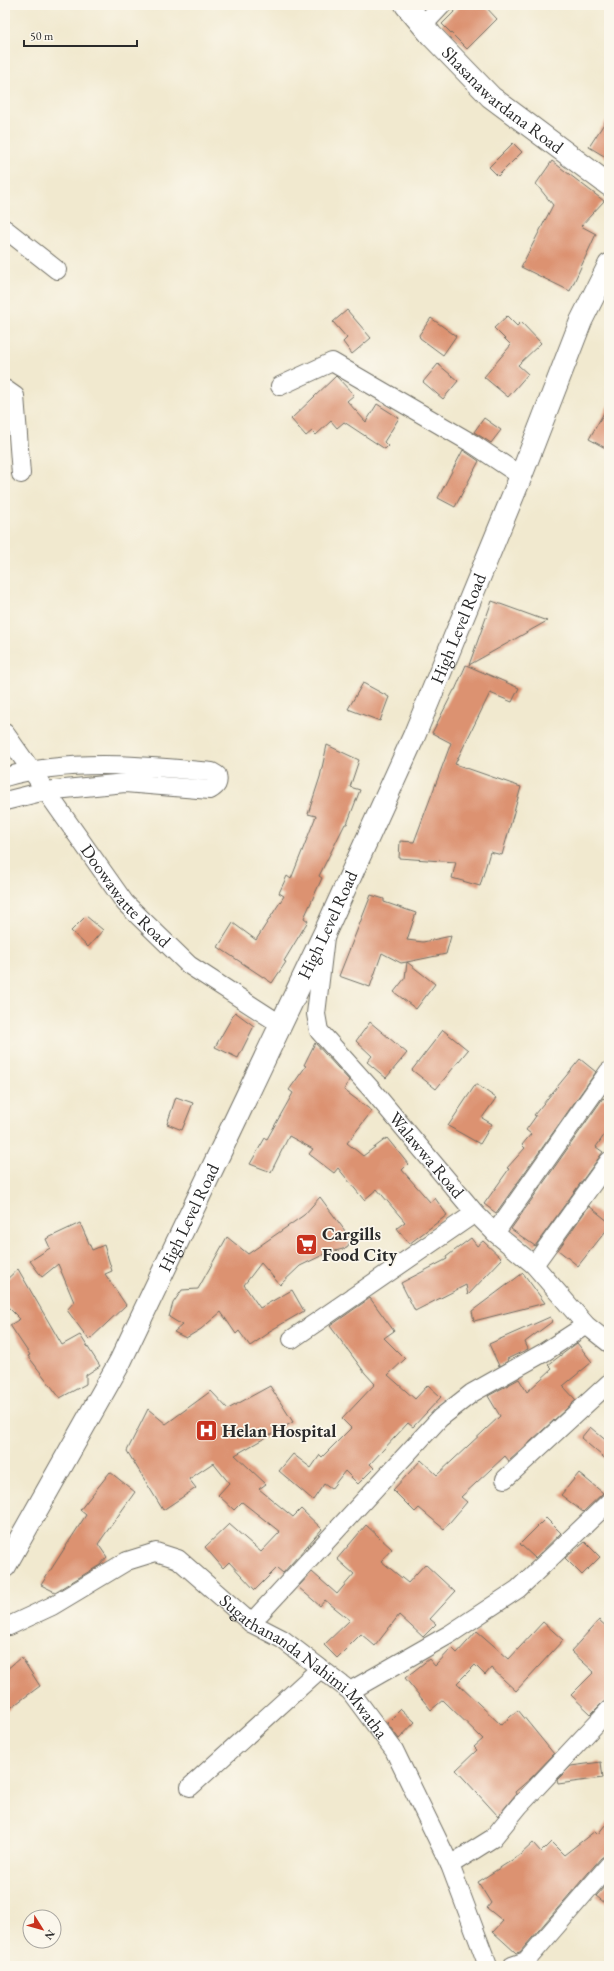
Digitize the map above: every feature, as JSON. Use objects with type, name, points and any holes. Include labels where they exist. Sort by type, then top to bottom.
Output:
[{"type":"main road","name":"Shasanawardana Road","points":[[406,5],[491,97],[609,185]]},
{"type":"main road","name":"High Level Road","points":[[5,1566],[120,1362],[325,932],[414,736],[521,476],[581,321],[609,264]]},
{"type":"street","points":[[423,25],[442,5]]},
{"type":"street","points":[[5,229],[56,270]]},
{"type":"street","points":[[280,386],[332,362],[473,444],[521,476]]},
{"type":"street","points":[[5,389],[15,396],[21,474]]},
{"type":"street","name":"Doowawatte Road","points":[[5,733],[125,903],[189,965],[280,1024]]},
{"type":"street","points":[[5,777],[31,770],[120,764],[212,772],[217,775],[218,781],[216,786],[210,790],[125,783],[45,790],[5,801]]},
{"type":"street","name":"Walawwa Road","points":[[325,932],[316,1014],[319,1031],[372,1090],[475,1213],[495,1234],[534,1265],[586,1325],[609,1343]]},
{"type":"street","points":[[495,1234],[609,1070]]},
{"type":"street","points":[[534,1265],[609,1161]]},
{"type":"street","points":[[292,1339],[475,1213]]},
{"type":"street","points":[[251,1623],[440,1418],[472,1393],[543,1353],[586,1325]]},
{"type":"street","points":[[505,1480],[609,1383]]},
{"type":"street","points":[[350,1691],[450,1634],[518,1589],[609,1502]]},
{"type":"street","name":"Sugathananda Nahimi Mwatha","points":[[5,1625],[9,1626],[52,1606],[127,1561],[156,1552],[178,1559],[251,1623],[282,1639],[350,1691],[394,1750],[450,1865],[488,1966]]},
{"type":"street","points":[[190,1787],[320,1669]]},
{"type":"street","points":[[450,1865],[493,1838],[519,1806],[609,1710]]},
{"type":"street","points":[[512,1966],[526,1960],[609,1865]]},
{"type":"building","points":[[461,5],[484,5],[497,19],[467,49],[442,24]]},
{"type":"building","points":[[609,116],[609,159],[589,147]]},
{"type":"building","points":[[513,143],[522,152],[498,176],[489,167]]},
{"type":"building","points":[[552,161],[604,201],[581,226],[596,234],[570,291],[521,267],[553,205],[536,184]]},
{"type":"building","points":[[347,310],[371,338],[352,354],[343,342],[347,338],[333,322]]},
{"type":"building","points":[[507,316],[517,326],[521,322],[541,343],[518,365],[528,374],[508,397],[484,377],[511,345],[494,328]]},
{"type":"building","points":[[431,318],[456,336],[443,355],[420,338],[419,335]]},
{"type":"building","points":[[438,364],[458,381],[443,399],[423,382]]},
{"type":"building","points":[[336,376],[354,395],[347,401],[366,422],[377,404],[399,418],[384,442],[388,446],[385,449],[344,422],[337,428],[331,421],[316,435],[312,431],[306,436],[291,419]]},
{"type":"building","points":[[609,404],[609,450],[589,439]]},
{"type":"building","points":[[484,418],[501,430],[491,443],[474,432]]},
{"type":"building","points":[[463,450],[479,461],[455,507],[438,498]]},
{"type":"building","points":[[492,601],[547,621],[469,665]]},
{"type":"building","points":[[466,665],[519,688],[512,702],[490,693],[455,764],[521,787],[502,855],[490,852],[480,886],[452,878],[456,862],[399,858],[400,841],[414,842],[451,743],[432,733],[455,690]]},
{"type":"building","points":[[363,683],[389,697],[380,721],[348,709]]},
{"type":"building","points":[[327,745],[359,760],[350,787],[360,790],[347,824],[345,824],[319,876],[322,878],[304,918],[308,921],[284,961],[286,962],[272,983],[218,947],[233,923],[256,940],[284,896],[279,893],[287,876],[291,879],[316,816],[308,814],[320,777]]},
{"type":"building","points":[[371,895],[384,899],[384,902],[416,913],[407,940],[423,942],[451,936],[446,954],[401,963],[382,953],[370,987],[339,976]]},
{"type":"building","points":[[86,916],[103,930],[88,947],[71,931]]},
{"type":"building","points":[[407,962],[435,984],[416,1009],[394,992],[405,978]]},
{"type":"building","points":[[235,1012],[254,1026],[238,1058],[215,1047]]},
{"type":"building","points":[[370,1022],[407,1053],[386,1078],[367,1062],[372,1056],[356,1041]]},
{"type":"building","points":[[443,1030],[468,1050],[436,1089],[412,1070]]},
{"type":"building","points":[[315,1043],[349,1080],[344,1090],[372,1111],[347,1143],[363,1156],[387,1138],[408,1164],[402,1170],[430,1202],[435,1198],[447,1215],[409,1244],[397,1228],[405,1222],[377,1189],[364,1200],[338,1168],[334,1173],[309,1154],[313,1149],[289,1136],[271,1172],[250,1164],[265,1138],[267,1139],[293,1093],[289,1090],[306,1066],[304,1065]]},
{"type":"building","points":[[580,1059],[596,1072],[496,1213],[484,1204],[509,1169],[507,1168],[525,1148],[522,1145],[531,1134],[526,1130],[536,1116],[534,1115]]},
{"type":"building","points":[[476,1084],[496,1098],[482,1118],[492,1124],[480,1144],[448,1126]]},
{"type":"building","points":[[176,1097],[193,1103],[182,1130],[167,1124]]},
{"type":"building","points":[[603,1098],[609,1102],[609,1128],[596,1147],[603,1152],[535,1246],[511,1229]]},
{"type":"building","points":[[320,1197],[351,1239],[347,1248],[327,1253],[300,1266],[280,1285],[261,1263],[244,1285],[260,1308],[292,1290],[304,1311],[268,1332],[269,1333],[250,1346],[239,1331],[236,1334],[221,1312],[201,1329],[186,1338],[174,1332],[182,1325],[169,1317],[173,1303],[182,1290],[198,1289],[227,1237],[248,1254],[304,1215]]},
{"type":"building","points":[[589,1206],[609,1222],[609,1227],[578,1266],[558,1250]]},
{"type":"building","points":[[80,1223],[92,1250],[104,1245],[112,1271],[105,1274],[126,1305],[89,1340],[67,1310],[74,1302],[58,1264],[42,1277],[30,1261],[50,1248],[46,1239]]},
{"type":"building","points":[[471,1238],[477,1246],[483,1241],[502,1259],[468,1295],[466,1285],[415,1311],[401,1283],[447,1259],[446,1257]]},
{"type":"building","points":[[18,1269],[62,1345],[80,1335],[100,1366],[86,1375],[86,1384],[60,1398],[28,1356],[30,1355],[10,1325],[20,1319],[5,1304],[5,1281]]},
{"type":"building","points":[[523,1273],[545,1303],[474,1321],[472,1311]]},
{"type":"building","points":[[370,1298],[394,1331],[384,1338],[405,1359],[388,1375],[415,1399],[428,1385],[441,1397],[413,1427],[408,1423],[370,1464],[374,1468],[358,1484],[345,1471],[331,1489],[324,1484],[313,1500],[279,1471],[293,1454],[311,1468],[320,1455],[322,1457],[351,1428],[342,1419],[375,1384],[330,1326]]},
{"type":"building","points":[[550,1317],[553,1321],[525,1342],[528,1349],[507,1359],[508,1361],[499,1366],[489,1344]]},
{"type":"building","points":[[577,1343],[592,1362],[563,1386],[576,1400],[509,1461],[505,1456],[461,1497],[467,1502],[444,1529],[419,1508],[415,1512],[393,1490],[421,1460],[437,1475],[500,1416],[488,1396],[519,1379],[527,1392],[552,1369],[548,1365]]},
{"type":"building","points":[[270,1386],[293,1422],[235,1455],[266,1484],[259,1489],[293,1517],[301,1509],[322,1529],[283,1573],[277,1568],[255,1590],[229,1562],[223,1568],[205,1547],[229,1524],[261,1552],[280,1532],[242,1502],[234,1510],[218,1495],[229,1483],[213,1463],[189,1479],[196,1488],[163,1510],[127,1451],[148,1409],[166,1424],[211,1391],[228,1409]]},
{"type":"building","points":[[590,1427],[609,1443],[609,1462],[581,1438]]},
{"type":"building","points":[[110,1472],[135,1492],[98,1544],[107,1557],[100,1565],[55,1592],[41,1585],[86,1515],[80,1510]]},
{"type":"building","points":[[579,1473],[603,1493],[583,1512],[561,1495]]},
{"type":"building","points":[[546,1518],[561,1533],[535,1558],[520,1544]]},
{"type":"building","points":[[366,1525],[392,1549],[381,1561],[408,1583],[425,1564],[455,1592],[430,1619],[436,1624],[423,1637],[399,1615],[375,1646],[361,1634],[337,1658],[324,1645],[350,1620],[325,1600],[320,1606],[298,1587],[312,1572],[337,1594],[354,1574],[337,1559]]},
{"type":"building","points":[[585,1542],[600,1557],[582,1575],[565,1558]]},
{"type":"building","points":[[599,1620],[609,1629],[609,1700],[602,1703],[591,1714],[571,1695],[594,1672],[571,1651]]},
{"type":"building","points":[[543,1622],[563,1640],[516,1691],[491,1668],[485,1675],[475,1665],[457,1683],[501,1725],[518,1710],[554,1754],[515,1792],[516,1794],[498,1816],[456,1770],[477,1750],[474,1747],[483,1739],[443,1700],[431,1710],[405,1678],[429,1659],[435,1666],[452,1648],[457,1653],[477,1631],[509,1659]]},
{"type":"building","points":[[21,1657],[40,1686],[5,1712],[5,1671]]},
{"type":"building","points":[[401,1709],[415,1722],[399,1739],[387,1723]]},
{"type":"building","points":[[601,1762],[603,1778],[558,1784],[557,1780],[571,1766]]},
{"type":"building","points":[[609,1820],[609,1853],[601,1858],[520,1952],[516,1953],[493,1932],[503,1921],[487,1908],[491,1903],[478,1882],[520,1855],[533,1843],[541,1852],[551,1842],[564,1855],[595,1831],[598,1834]]},
{"type":"building","points":[[607,1884],[609,1885],[609,1906],[596,1896]]},
{"type":"place","name":"Cargills Food City","points":[[306,1244]]},
{"type":"place","name":"Helan Hospital","points":[[207,1431]]}]
